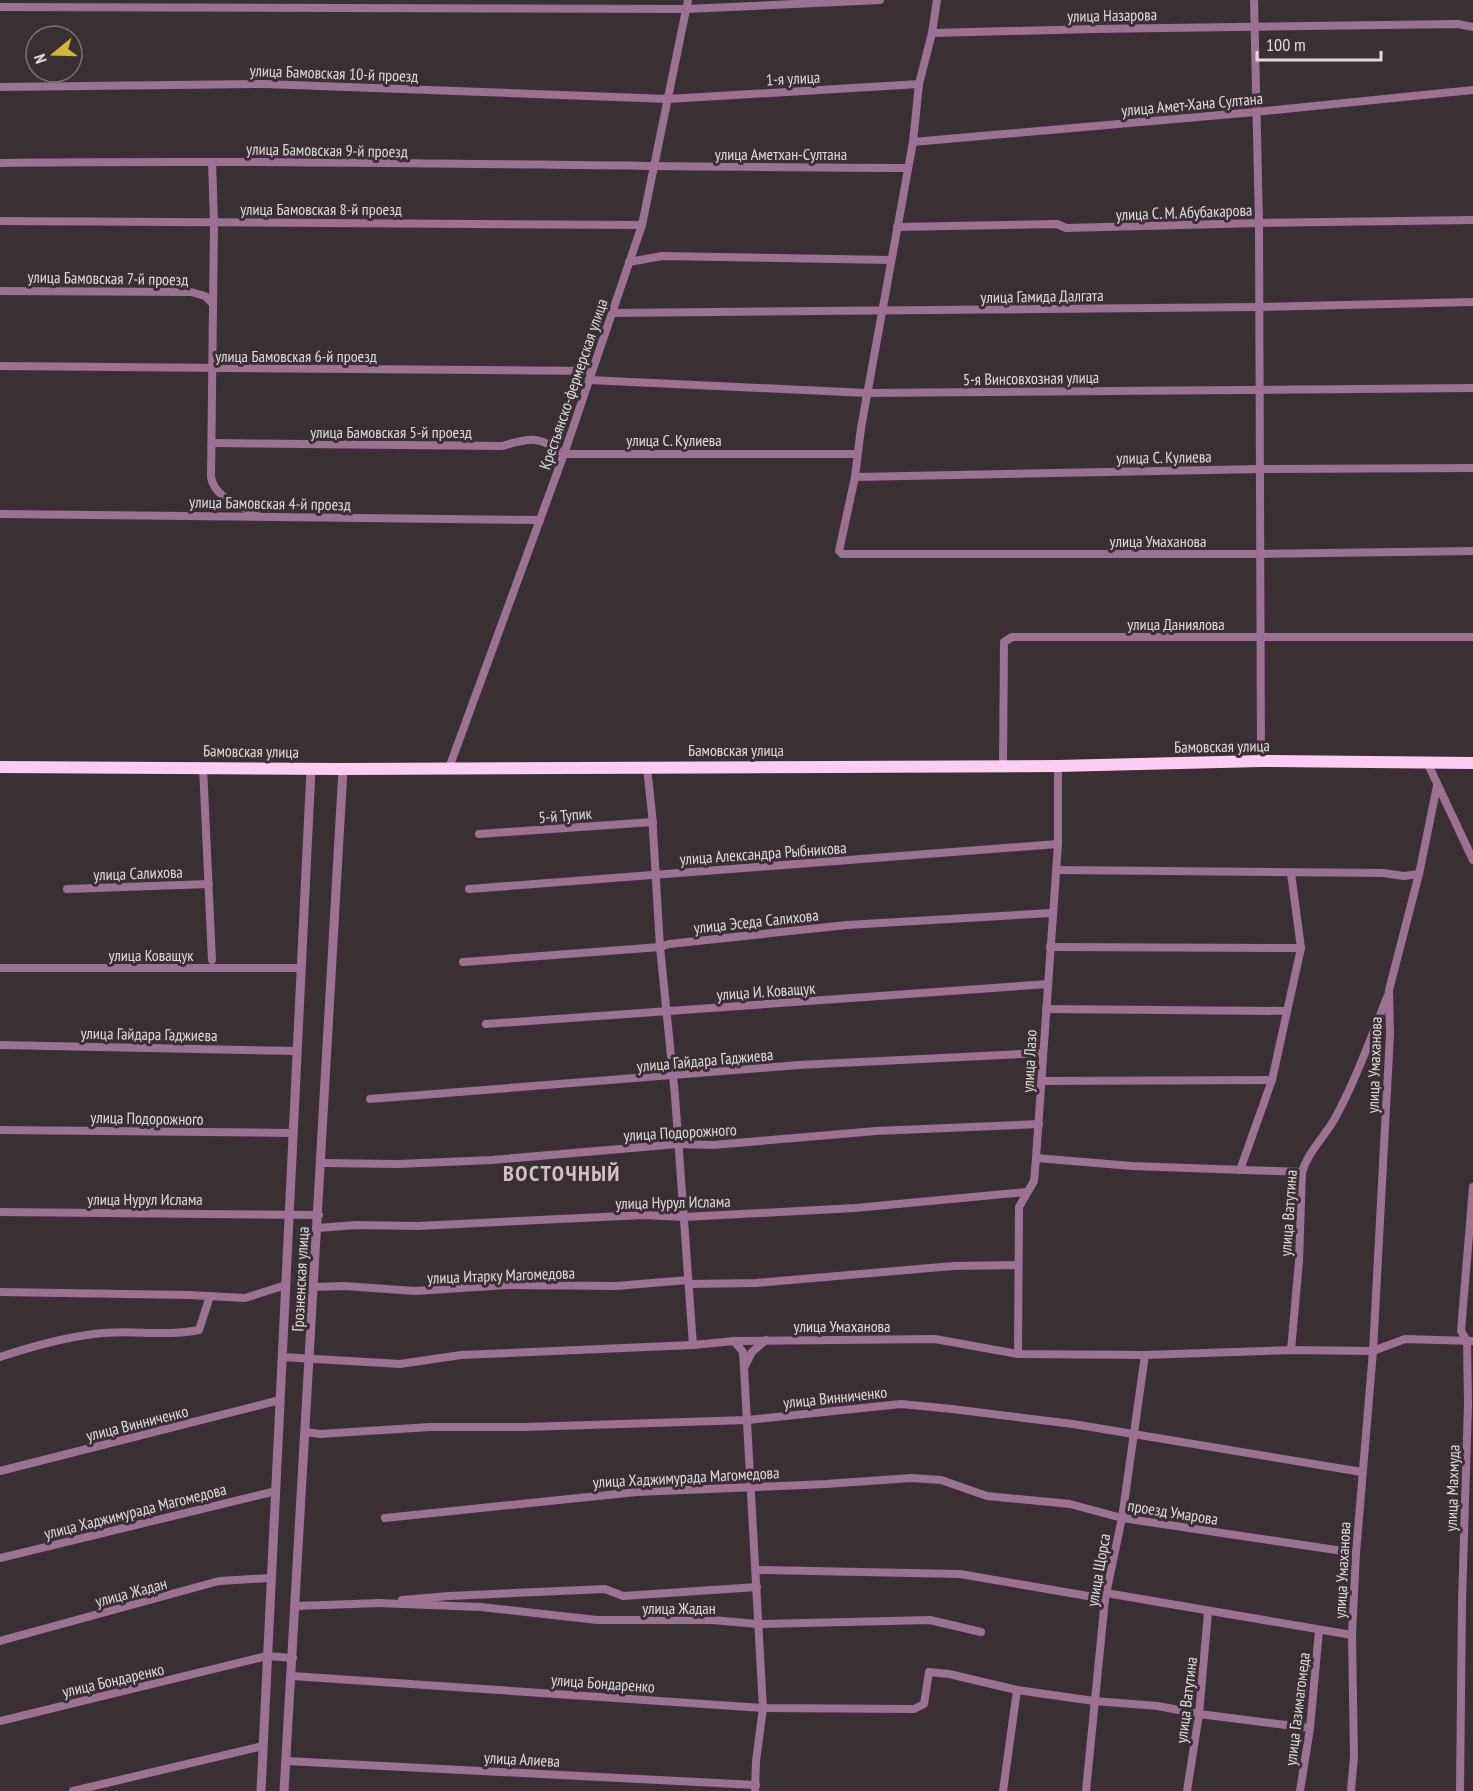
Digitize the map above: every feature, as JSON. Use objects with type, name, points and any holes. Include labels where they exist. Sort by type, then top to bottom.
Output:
[{"type":"highway","name":"Бамовская улица","points":[[0,767],[343,769],[1058,766],[1261,761],[1473,763]]},
{"type":"street","name":"Крестьянско-фермерская улица","points":[[449,768],[564,454],[642,225],[688,0]]},
{"type":"street","points":[[0,7],[686,9],[880,0]]},
{"type":"street","points":[[855,477],[856,454],[913,142],[919,84],[932,33],[937,0]]},
{"type":"street","points":[[1254,0],[1259,223],[1261,761]]},
{"type":"street","name":"улица Назарова","points":[[932,33],[1458,24],[1473,27]]},
{"type":"street","name":"улица Бамовская 10-й проезд","points":[[0,87],[265,84],[668,99]]},
{"type":"street","name":"1-я улица","points":[[668,99],[919,84]]},
{"type":"street","name":"улица Амет-Хана Султана","points":[[913,142],[1256,112],[1473,90]]},
{"type":"street","points":[[212,162],[214,222],[213,486],[224,496],[258,516]]},
{"type":"street","name":"улица Бамовская 9-й проезд","points":[[0,163],[212,162],[654,167]]},
{"type":"street","name":"улица Аметхан-Султана","points":[[654,167],[908,168]]},
{"type":"street","name":"улица Бамовская 8-й проезд","points":[[0,220],[642,225]]},
{"type":"street","name":"улица С. М. Абубакарова","points":[[897,227],[1057,224],[1066,228],[1473,220]]},
{"type":"street","points":[[629,262],[662,256],[891,260]]},
{"type":"street","name":"улица Бамовская 7-й проезд","points":[[0,291],[191,291],[205,296],[212,303]]},
{"type":"street","name":"улица Гамида Далгата","points":[[612,313],[1259,307],[1473,302]]},
{"type":"street","name":"улица Бамовская 6-й проезд","points":[[0,366],[592,371]]},
{"type":"street","name":"5-я Винсовхозная улица","points":[[589,380],[867,393],[1473,388]]},
{"type":"street","name":"улица Бамовская 5-й проезд","points":[[212,443],[502,446],[523,440],[546,441],[564,454]]},
{"type":"street","name":"улица С. Кулиева","points":[[564,454],[856,454]]},
{"type":"street","name":"улица С. Кулиева","points":[[855,477],[1260,468],[1473,468]]},
{"type":"street","name":"улица Умаханова","points":[[855,477],[839,551],[842,555],[1260,554],[1473,550]]},
{"type":"street","name":"улица Бамовская 4-й проезд","points":[[0,514],[540,520]]},
{"type":"street","name":"улица Даниялова","points":[[1003,765],[1004,642],[1012,637],[1473,637]]},
{"type":"street","points":[[1427,762],[1473,860]]},
{"type":"street","name":"улица Лазо","points":[[1018,1354],[1019,1207],[1034,1181],[1058,844],[1058,766]]},
{"type":"street","points":[[203,767],[212,960]]},
{"type":"street","points":[[647,767],[693,1345]]},
{"type":"street","name":"Грозненская улица","points":[[261,1791],[311,769]]},
{"type":"street","name":"Грозненская улица","points":[[284,1791],[311,1360],[343,769]]},
{"type":"street","name":"улица Умаханова","points":[[1351,1791],[1354,1757],[1352,1635],[1372,1351],[1390,1034],[1389,990],[1419,874],[1437,786]]},
{"type":"street","name":"5-й Тупик","points":[[479,834],[653,822]]},
{"type":"street","name":"улица Александра Рыбникова","points":[[470,889],[1058,844]]},
{"type":"street","points":[[1056,870],[1383,873],[1404,876],[1419,874]]},
{"type":"street","points":[[1240,1170],[1272,1080],[1301,948],[1292,873]]},
{"type":"street","name":"улица Салихова","points":[[67,889],[209,884]]},
{"type":"street","name":"улица Эседа Салихова","points":[[463,962],[660,947],[669,944],[847,925],[1052,913]]},
{"type":"street","points":[[1050,947],[1301,948]]},
{"type":"street","name":"улица Коващук","points":[[0,968],[301,968]]},
{"type":"street","name":"улица И. Коващук","points":[[486,1024],[1048,984]]},
{"type":"street","name":"улица Ватутина","points":[[1291,1350],[1299,1261],[1302,1172],[1305,1161],[1333,1121],[1353,1081],[1389,990]]},
{"type":"street","points":[[1046,1009],[1287,1011]]},
{"type":"street","name":"улица Гайдара Гаджиева","points":[[0,1045],[297,1051]]},
{"type":"street","name":"улица Гайдара Гаджиева","points":[[370,1099],[673,1077],[799,1065],[1043,1053]]},
{"type":"street","points":[[1042,1081],[1272,1080]]},
{"type":"street","name":"улица Подорожного","points":[[321,1163],[398,1164],[492,1160],[678,1144],[713,1145],[876,1131],[1039,1124]]},
{"type":"street","name":"улица Подорожного","points":[[0,1130],[293,1133]]},
{"type":"street","points":[[1036,1158],[1132,1166],[1302,1172]]},
{"type":"street","name":"улица Махмуда","points":[[1460,1791],[1461,1614],[1470,1341],[1461,1331],[1472,1222],[1473,1187]]},
{"type":"street","name":"улица Нурул Ислама","points":[[318,1228],[418,1226],[644,1215],[684,1217],[855,1208],[1027,1192]]},
{"type":"street","name":"улица Нурул Ислама","points":[[0,1212],[319,1215]]},
{"type":"street","name":"улица Итарку Магомедова","points":[[315,1287],[344,1286],[415,1291],[508,1285],[616,1286],[689,1282],[756,1283],[953,1266],[1018,1265]]},
{"type":"street","points":[[0,1292],[245,1298],[286,1285]]},
{"type":"street","points":[[0,1357],[32,1346],[95,1333],[181,1334],[199,1330],[210,1296]]},
{"type":"street","name":"улица Умаханова","points":[[282,1357],[400,1365],[461,1355],[766,1340],[935,1339],[1018,1354],[1145,1355],[1291,1350],[1372,1351],[1405,1339],[1470,1341]]},
{"type":"street","points":[[744,1368],[752,1352],[766,1340]]},
{"type":"street","points":[[734,1341],[742,1352],[744,1368],[763,1708],[755,1788]]},
{"type":"street","name":"улица Щорса","points":[[1086,1791],[1106,1596],[1122,1518],[1145,1355]]},
{"type":"street","name":"улица Винниченко","points":[[0,1471],[280,1400]]},
{"type":"street","name":"улица Винниченко","points":[[306,1432],[320,1434],[430,1427],[526,1427],[747,1420],[901,1404],[962,1410],[1133,1434],[1362,1472]]},
{"type":"street","name":"улица Хаджимурада Магомедова","points":[[385,1518],[637,1492],[911,1478],[940,1480],[987,1496]]},
{"type":"street","name":"улица Хаджимурада Магомедова","points":[[0,1558],[276,1491]]},
{"type":"street","name":"проезд Умарова","points":[[987,1496],[1070,1504],[1122,1518],[1356,1553]]},
{"type":"street","points":[[756,1570],[960,1574],[1352,1635]]},
{"type":"street","name":"улица Жадан","points":[[0,1641],[219,1581],[271,1578]]},
{"type":"street","points":[[296,1606],[605,1589],[624,1596],[757,1587]]},
{"type":"street","name":"улица Жадан","points":[[377,1603],[481,1607],[597,1620],[712,1620],[758,1624],[930,1620],[981,1632]]},
{"type":"street","name":"улица Ватутина","points":[[1187,1791],[1200,1714],[1208,1612]]},
{"type":"street","name":"улица Газимагомеда","points":[[1300,1791],[1310,1728],[1319,1630]]},
{"type":"street","name":"улица Бондаренко","points":[[0,1720],[267,1656],[293,1658]]},
{"type":"street","name":"улица Бондаренко","points":[[291,1676],[763,1708],[914,1709],[924,1704],[929,1672],[949,1674],[1017,1690]]},
{"type":"street","points":[[1003,1791],[1017,1690],[1094,1701],[1158,1706],[1200,1714],[1310,1728]]},
{"type":"street","points":[[74,1791],[263,1746]]},
{"type":"street","name":"улица Алиева","points":[[286,1761],[755,1788]]},
{"type":"district","name":"ВОСТОЧНЫЙ","points":[[562,1173]]}]
